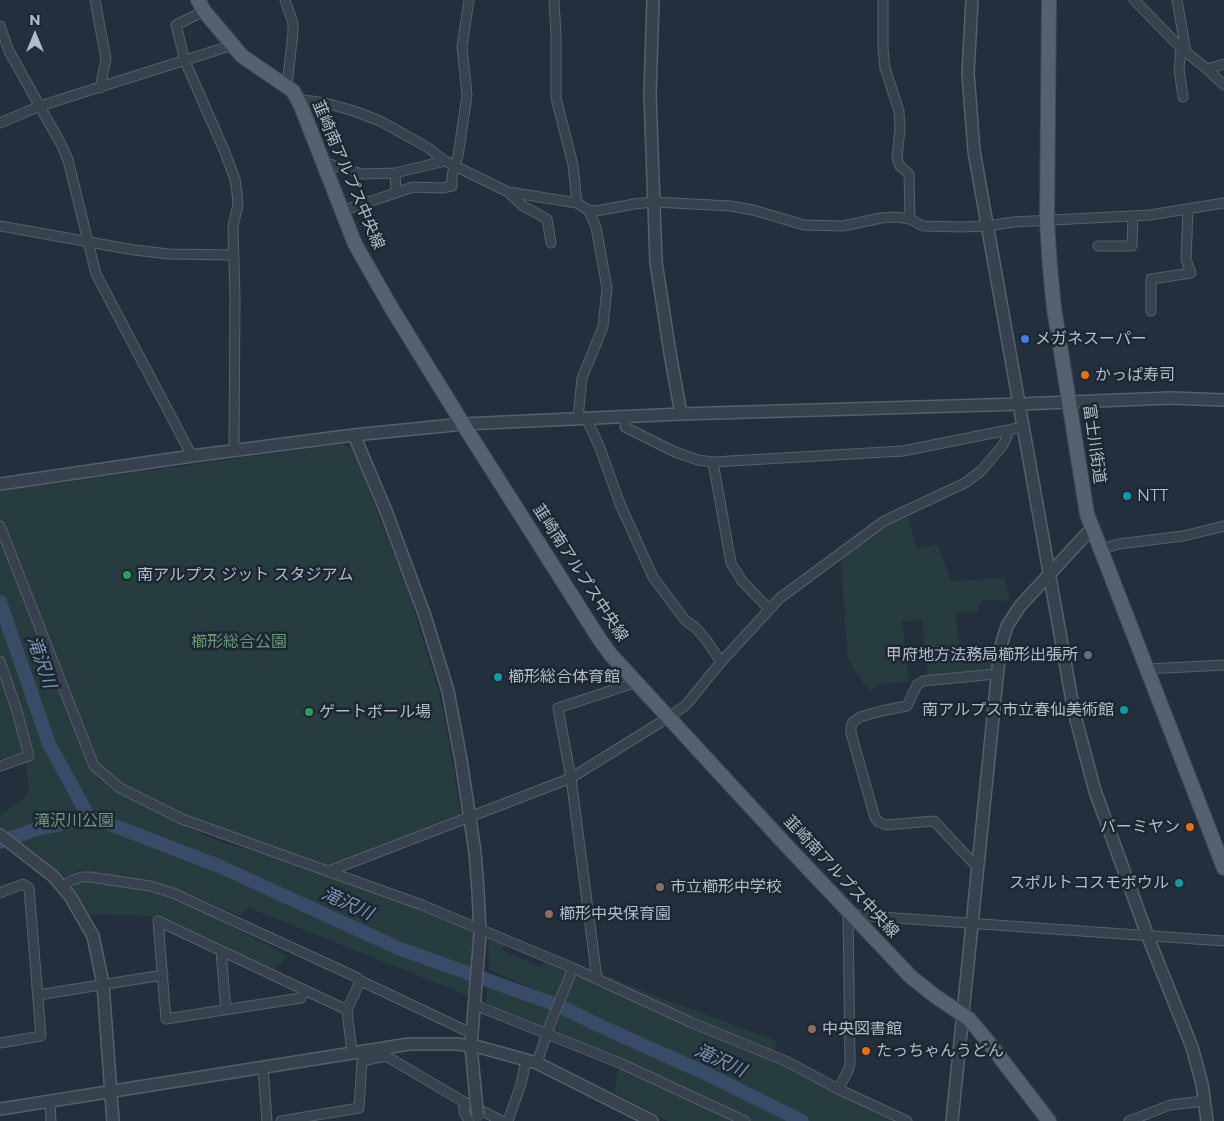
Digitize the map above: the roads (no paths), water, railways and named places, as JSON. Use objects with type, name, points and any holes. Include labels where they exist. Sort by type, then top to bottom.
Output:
[{"type":"main road","name":"富士川街道","points":[[1049,0],[1047,222],[1054,308],[1086,505],[1100,550],[1224,868]]},
{"type":"main road","name":"韮崎南アルプス中央線","points":[[201,5],[249,62],[293,91],[355,244],[392,309],[463,424],[600,640],[669,718],[911,977],[969,1019],[1048,1121]]},
{"type":"street","points":[[95,0],[106,59],[100,88]]},
{"type":"street","points":[[286,0],[293,32],[287,86]]},
{"type":"street","points":[[342,211],[413,187],[442,188],[452,186],[452,175],[459,148],[467,95],[462,47],[469,0]]},
{"type":"street","points":[[554,0],[556,98],[573,165],[577,203]]},
{"type":"street","points":[[654,0],[650,94],[656,262],[681,414]]},
{"type":"street","points":[[883,0],[885,68],[899,111],[900,129],[897,158],[900,166],[909,174],[910,220]]},
{"type":"street","points":[[972,0],[969,97],[974,151],[1074,712],[1096,790],[1148,936],[1192,1047],[1207,1121]]},
{"type":"street","points":[[1134,0],[1184,50],[1224,85]]},
{"type":"street","points":[[1177,0],[1184,50],[1179,69],[1183,97]]},
{"type":"street","points":[[201,5],[176,25],[185,61],[235,179],[238,205],[233,226],[235,298],[234,451]]},
{"type":"street","points":[[0,26],[9,51],[68,160],[96,274],[192,456]]},
{"type":"street","points":[[0,123],[40,106],[233,45]]},
{"type":"street","points":[[1207,69],[1224,64]]},
{"type":"street","points":[[297,99],[325,103],[380,121],[428,147],[446,161],[508,192],[523,206],[547,219],[551,244]]},
{"type":"street","points":[[323,162],[362,174],[395,173],[446,161]]},
{"type":"street","points":[[395,173],[396,192]]},
{"type":"street","points":[[508,192],[577,203],[588,210],[596,211],[654,202],[731,206],[753,210],[804,225],[843,226],[881,218],[910,220],[923,226],[988,226],[1013,222],[1047,222],[1133,216],[1188,210],[1224,203]]},
{"type":"street","points":[[588,210],[596,227],[607,288],[603,327],[582,378],[582,418],[600,448],[620,504],[653,577],[685,620],[696,628],[707,641],[721,662]]},
{"type":"street","points":[[1151,311],[1151,279],[1191,273],[1186,260],[1188,210]]},
{"type":"street","points":[[1098,246],[1132,246],[1133,216]]},
{"type":"street","points":[[0,226],[134,250],[169,254],[233,255]]},
{"type":"street","points":[[0,484],[354,435],[463,424],[625,416],[1171,398],[1224,400]]},
{"type":"street","points":[[625,416],[625,427],[675,452],[698,460],[713,462],[903,451],[1023,427]]},
{"type":"street","points":[[329,871],[571,778],[669,718],[686,704],[721,662],[780,598],[884,521],[965,483],[981,471],[1003,445],[1007,436],[1006,430]]},
{"type":"street","points":[[354,435],[386,511],[426,616],[448,691],[476,862],[480,932],[472,1040],[476,1119]]},
{"type":"street","points":[[713,462],[731,564],[742,581],[769,609]]},
{"type":"street","points":[[0,526],[94,766],[120,788],[174,815],[223,835],[422,905],[480,932],[573,968],[690,1022],[788,1062],[838,1089],[908,1121]]},
{"type":"street","points":[[1100,550],[1118,544],[1183,536],[1224,526]]},
{"type":"street","points":[[952,1121],[1000,649],[1007,626],[1020,606],[1092,528]]},
{"type":"street","points":[[0,661],[17,711],[29,756],[0,766]]},
{"type":"street","points":[[1147,670],[1224,665]]},
{"type":"street","points":[[978,868],[934,821],[886,825],[878,822],[875,818],[851,733],[851,727],[853,722],[860,717],[882,710],[907,706],[917,684],[923,681],[996,674]]},
{"type":"street","points":[[597,979],[571,778],[558,708],[637,682]]},
{"type":"street","points":[[0,835],[53,876],[70,896],[93,936],[103,984],[113,1121]]},
{"type":"street","points":[[62,886],[82,877],[90,877],[150,886],[173,893],[356,977],[472,1040],[531,1062],[652,1121]]},
{"type":"street","points":[[0,893],[23,884],[29,888],[41,1036],[0,1043]]},
{"type":"street","points":[[838,1089],[850,1064],[850,913],[973,924],[1224,941]]},
{"type":"street","points":[[304,990],[300,998],[166,1019],[158,921],[347,1010]]},
{"type":"street","points":[[221,951],[226,1010]]},
{"type":"street","points":[[508,1121],[521,1084],[548,1031],[573,968]]},
{"type":"street","points":[[38,995],[162,975]]},
{"type":"street","points":[[352,1053],[347,1010],[359,980]]},
{"type":"street","points":[[475,1002],[548,1031],[745,1121]]},
{"type":"street","points":[[0,1109],[409,1044],[472,1040]]},
{"type":"street","points":[[281,1121],[339,1116],[359,1108],[362,1061],[386,1056],[464,1102],[502,1121]]},
{"type":"street","points":[[263,1067],[266,1121]]},
{"type":"street","points":[[50,1101],[51,1121]]},
{"type":"street","points":[[1130,1121],[1170,1105],[1204,1101]]},
{"type":"street","points":[[464,1102],[464,1112],[476,1119]]},
{"type":"waterway","name":"滝沢川","points":[[0,602],[49,744],[90,819]]},
{"type":"waterway","name":"滝沢川","points":[[0,842],[34,830],[65,823],[90,819],[99,820],[219,866],[398,948],[557,1005],[705,1073],[802,1121]]},
{"type":"place","name":"メガネスーパー","points":[[1025,339]]},
{"type":"place","name":"かっぱ寿司","points":[[1085,375]]},
{"type":"place","name":"NTT","points":[[1127,496]]},
{"type":"place","name":"南アルプス ジット スタジアム","points":[[127,575]]},
{"type":"place","name":"甲府地方法務局櫛形出張所","points":[[1088,655]]},
{"type":"place","name":"櫛形総合体育館","points":[[498,677]]},
{"type":"place","name":"南アルプス市立春仙美術館","points":[[1124,710]]},
{"type":"place","name":"ゲートボール場","points":[[309,712]]},
{"type":"place","name":"バーミヤン","points":[[1190,827]]},
{"type":"place","name":"スポルトコスモボウル","points":[[1179,883]]},
{"type":"place","name":"市立櫛形中学校","points":[[660,887]]},
{"type":"place","name":"櫛形中央保育園","points":[[549,914]]},
{"type":"place","name":"中央図書館","points":[[812,1029]]},
{"type":"place","name":"たっちゃんうどん","points":[[866,1051]]},
{"type":"park label","name":"櫛形総合公園","points":[[239,642]]},
{"type":"park label","name":"滝沢川公園","points":[[74,821]]}]
